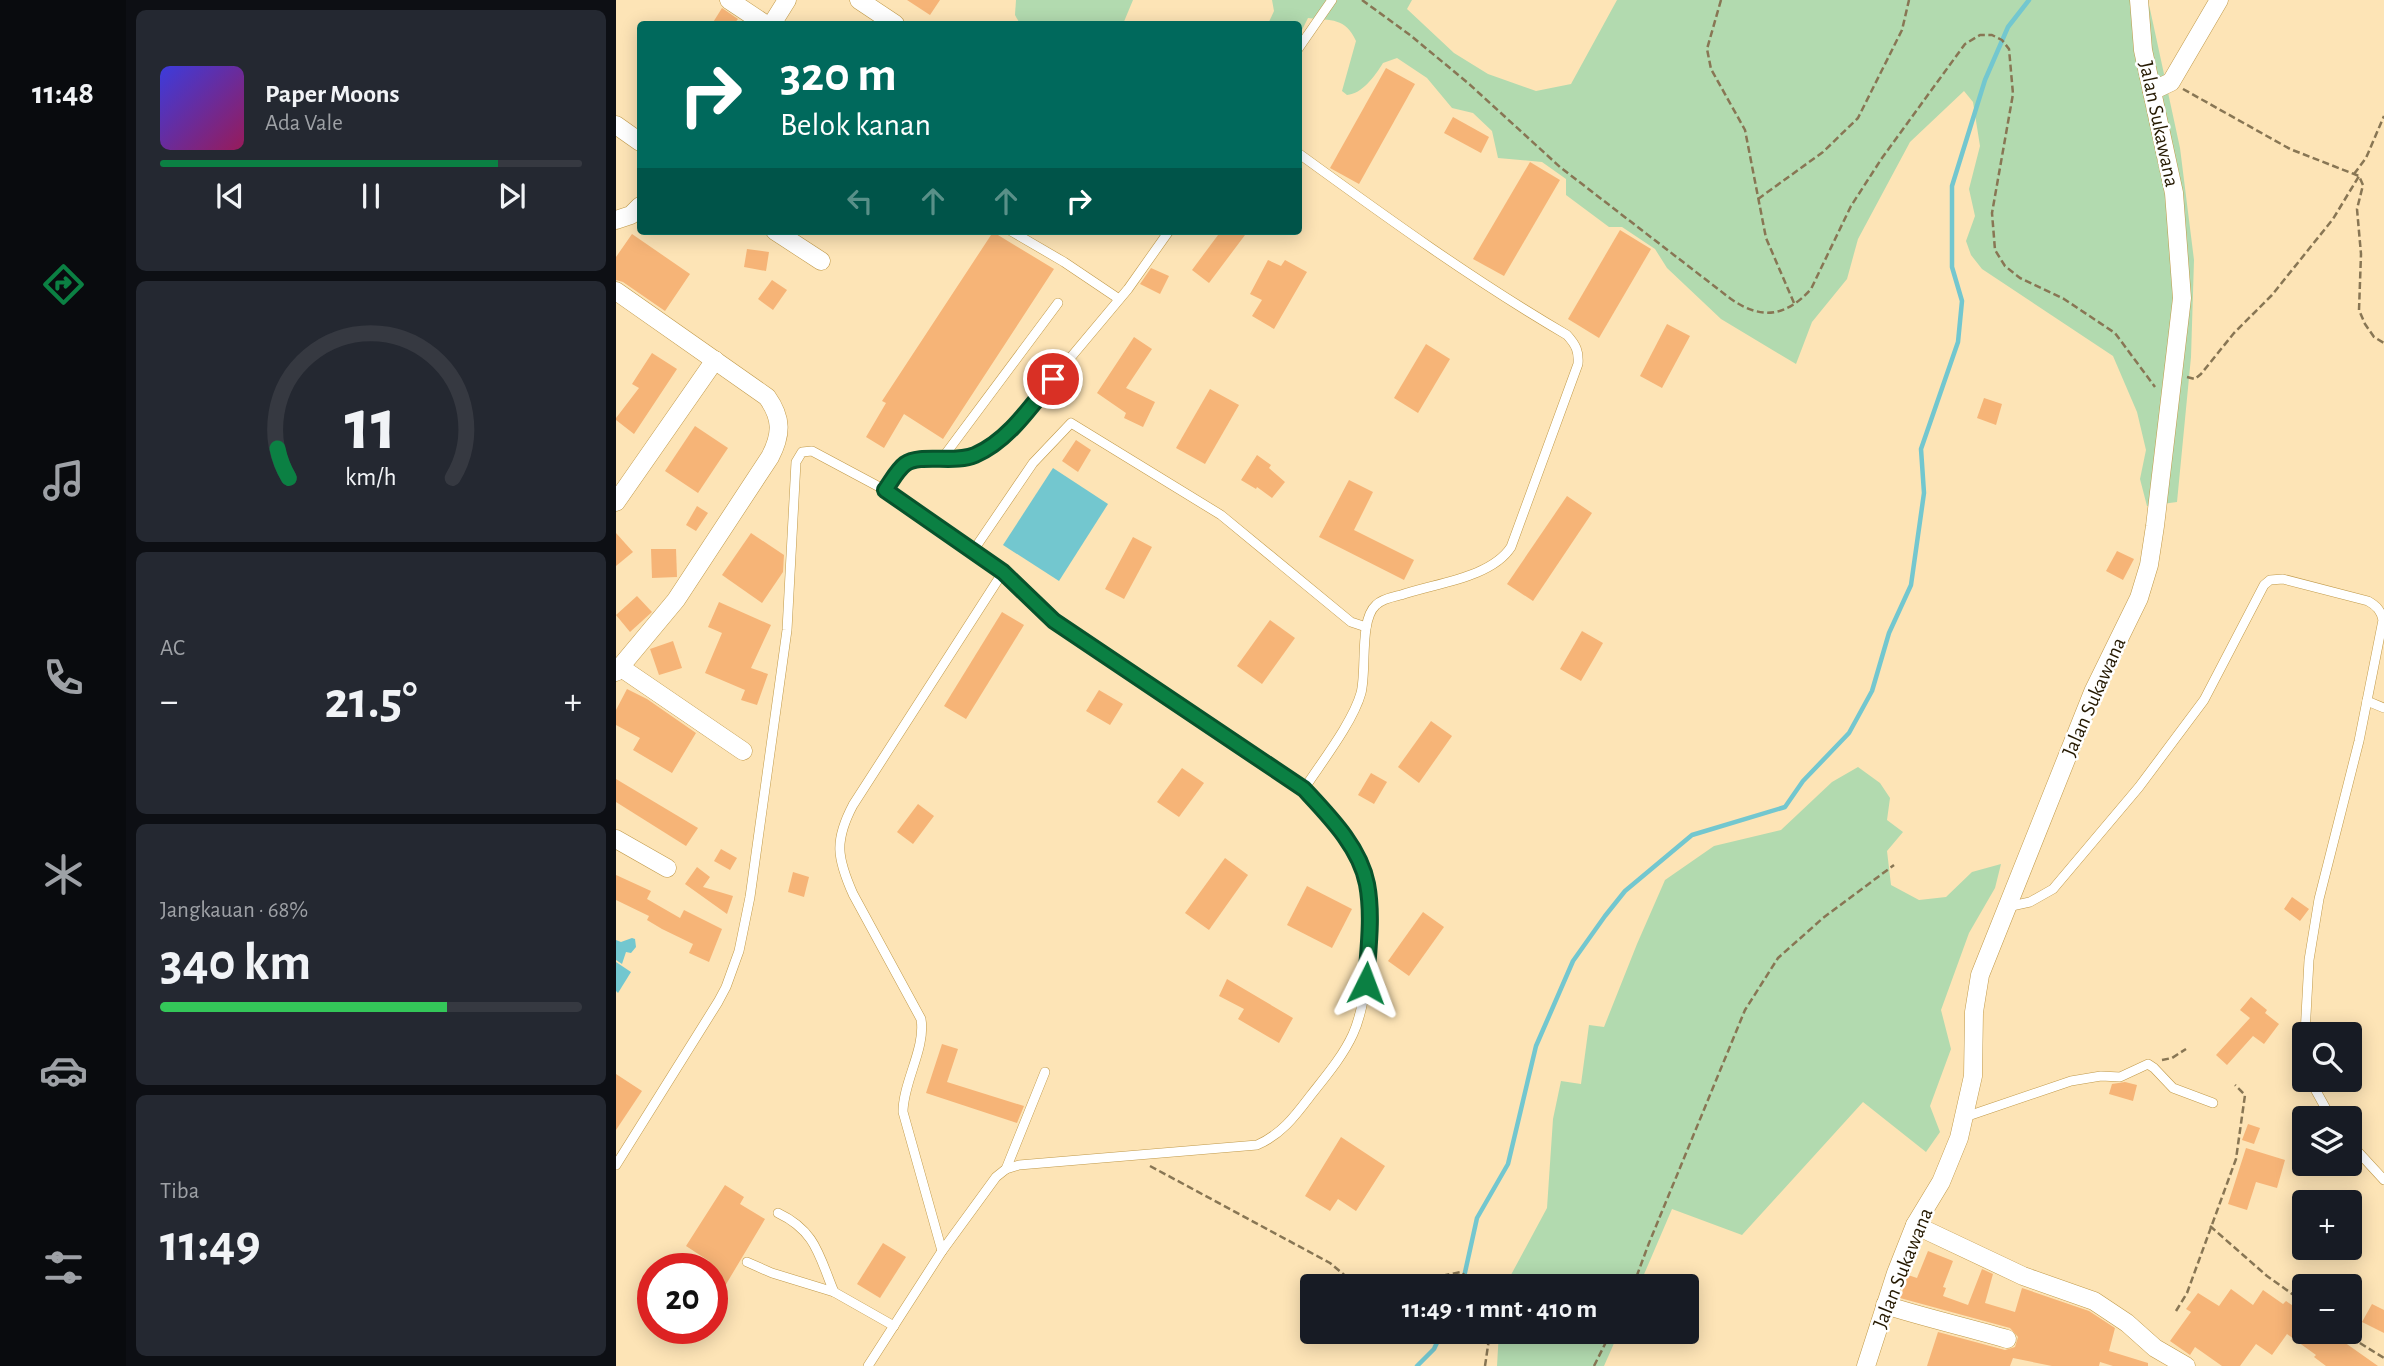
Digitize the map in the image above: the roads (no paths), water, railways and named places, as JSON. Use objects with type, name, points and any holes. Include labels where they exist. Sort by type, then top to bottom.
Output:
[{"type":"street","points":[[729,0],[760,21]]},
{"type":"street","points":[[774,21],[788,0]]},
{"type":"street","points":[[859,0],[890,21]]},
{"type":"street","name":"Jalan Sukawana","points":[[1866,1366],[1915,1225],[1953,1157],[1964,1118],[1974,1064],[1976,987],[2093,692],[2131,616],[2145,580],[2163,474],[2182,299],[2174,193],[2143,50],[2139,0]]},
{"type":"street","points":[[2152,91],[2171,82],[2219,0]]},
{"type":"street","points":[[616,125],[637,140]]},
{"type":"street","points":[[616,220],[631,215],[637,209]]},
{"type":"street","points":[[781,235],[821,261]]},
{"type":"street","points":[[616,291],[768,397],[778,414],[780,422],[776,444],[676,600],[618,669],[743,751]]},
{"type":"street","points":[[616,502],[715,360]]},
{"type":"street","points":[[616,839],[667,868]]},
{"type":"street","points":[[1915,1225],[2023,1276],[2094,1301],[2178,1364]]},
{"type":"street","points":[[1885,1305],[1933,1321],[1949,1322],[2007,1339]]},
{"type":"lane","points":[[1302,43],[1332,0]]},
{"type":"lane","points":[[1302,156],[1403,230],[1506,299],[1567,335],[1579,353],[1578,364],[1515,537],[1505,556],[1484,570],[1383,601],[1371,612],[1366,627],[1366,666],[1357,705],[1304,789]]},
{"type":"lane","points":[[1018,235],[1119,299]]},
{"type":"lane","points":[[885,490],[907,463],[917,460],[961,460],[974,456],[998,441],[1020,419],[1119,299],[1166,235]]},
{"type":"lane","points":[[941,460],[1058,303]]},
{"type":"lane","points":[[973,551],[1033,463],[1071,423],[1221,515],[1350,622],[1366,627]]},
{"type":"lane","points":[[616,1165],[718,1002],[739,951],[750,897],[787,630],[796,462],[802,452],[812,451],[885,490],[1003,572],[1054,621],[1304,789],[1342,832],[1359,862],[1367,884],[1366,983],[1354,1033],[1344,1051],[1292,1120],[1278,1134],[1257,1145],[1019,1165],[1006,1169],[996,1177],[942,1251],[868,1366]]},
{"type":"lane","points":[[942,1251],[903,1112],[922,1030],[921,1019],[853,894],[840,862],[839,852],[844,825],[853,805],[1003,572]]},
{"type":"lane","points":[[2007,907],[2039,898],[2053,889],[2124,807],[2204,700],[2264,585],[2270,580],[2283,579],[2368,601],[2381,612],[2383,620],[2380,641],[2345,799],[2319,899],[2309,960],[2306,1022]]},
{"type":"lane","points":[[2367,701],[2384,708]]},
{"type":"lane","points":[[1964,1118],[2071,1080],[2101,1076],[2120,1077],[2142,1065],[2154,1068],[2173,1088],[2213,1103]]},
{"type":"lane","points":[[1006,1169],[1045,1072]]},
{"type":"lane","points":[[2362,1156],[2384,1180]]},
{"type":"lane","points":[[778,1213],[796,1222],[807,1233],[834,1292]]},
{"type":"lane","points":[[747,1262],[772,1273],[834,1292],[894,1326]]},
{"type":"water","points":[[1053,468],[1108,504],[1059,581],[1003,545]]},
{"type":"water","points":[[635,939],[636,947],[631,953],[626,952],[622,964],[616,960],[616,940],[621,942]]},
{"type":"water","points":[[616,962],[631,972],[618,993],[616,991]]},
{"type":"waterway","points":[[1465,1274],[1477,1218],[1508,1164],[1536,1046],[1573,961],[1625,891],[1692,835],[1785,807],[1803,781],[1849,733],[1872,691],[1889,633],[1911,585],[1924,493],[1921,449],[1958,342],[1962,301],[1952,267],[1952,186],[1985,80],[2008,27],[2029,0]]},
{"type":"waterway","points":[[1417,1366],[1436,1344]]}]
